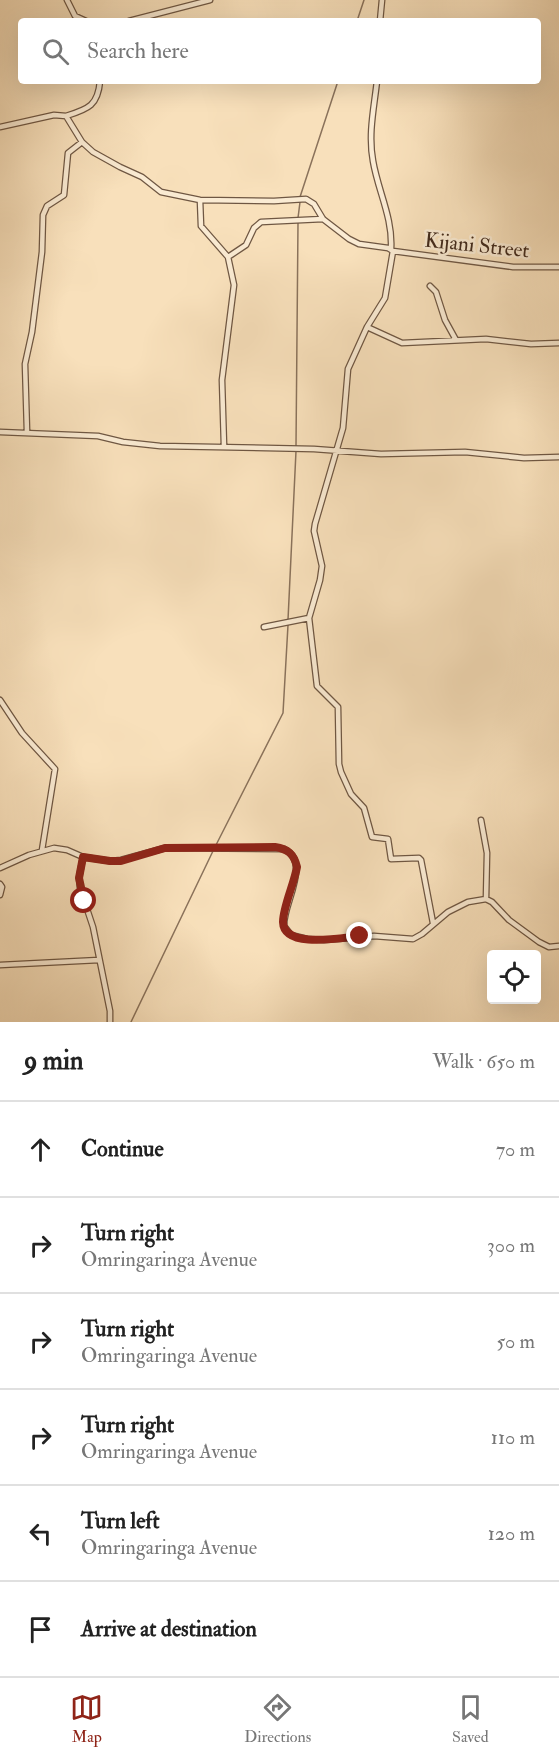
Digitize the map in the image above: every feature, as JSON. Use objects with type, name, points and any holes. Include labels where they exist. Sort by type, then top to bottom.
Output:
[{"type":"street","points":[[67,0],[75,16],[79,18]]},
{"type":"street","points":[[186,6],[191,0]]},
{"type":"street","points":[[140,18],[210,0]]},
{"type":"street","points":[[380,18],[382,0]]},
{"type":"street","points":[[0,128],[54,115],[66,116],[80,111],[95,102],[100,84]]},
{"type":"street","points":[[377,84],[371,146],[390,225],[392,250],[384,298],[348,369],[343,428],[315,524],[314,531],[322,572],[309,618],[317,686],[338,707],[341,772],[351,794],[364,808],[372,837],[388,839],[392,859],[419,858],[421,860],[433,923]]},
{"type":"street","points":[[66,116],[82,142],[104,158],[142,177],[161,192],[200,200],[201,226],[228,257],[234,291],[226,335],[222,380],[224,446]]},
{"type":"street","points":[[27,432],[25,364],[32,332],[42,252],[43,215],[51,202],[64,195],[68,153],[82,142]]},
{"type":"street","name":"Kijani Street","points":[[200,200],[306,199],[314,204],[323,219],[336,231],[359,244],[513,267],[559,267]]},
{"type":"street","points":[[228,257],[246,245],[254,228],[261,222],[323,219]]},
{"type":"street","points":[[430,286],[436,292],[445,320],[456,340]]},
{"type":"street","points":[[368,327],[402,343],[493,339],[537,344],[559,343]]},
{"type":"street","points":[[0,432],[98,436],[123,442],[160,446],[224,446],[381,454],[465,452],[524,458],[559,457]]},
{"type":"street","points":[[264,627],[309,618]]},
{"type":"street","points":[[0,699],[22,732],[55,769],[42,850]]},
{"type":"street","points":[[481,820],[487,853],[486,899]]},
{"type":"street","points":[[0,868],[42,850],[60,848],[83,857],[110,861],[121,861],[165,848],[284,849],[293,855],[297,867],[283,923],[285,929],[298,938],[324,940],[367,936],[413,939],[459,906],[486,899],[492,902],[509,920],[544,945],[559,946]]},
{"type":"street","points":[[83,857],[79,878],[80,888],[93,927],[110,1022]]},
{"type":"street","points":[[0,884],[3,887],[0,895]]},
{"type":"street","points":[[0,965],[99,960]]},
{"type":"waterway","points":[[358,18],[364,0]]},
{"type":"waterway","points":[[300,197],[337,84]]},
{"type":"waterway","points":[[298,218],[300,202]]},
{"type":"waterway","points":[[296,446],[298,223]]},
{"type":"waterway","points":[[288,620],[296,451]]},
{"type":"waterway","points":[[215,847],[283,713],[288,625]]},
{"type":"waterway","points":[[131,1022],[213,851]]},
{"type":"route","points":[[84,901],[79,878],[83,857],[94,860],[121,861],[165,848],[275,847],[290,851],[297,867],[283,923],[288,932],[298,938],[324,940],[360,936]]}]
